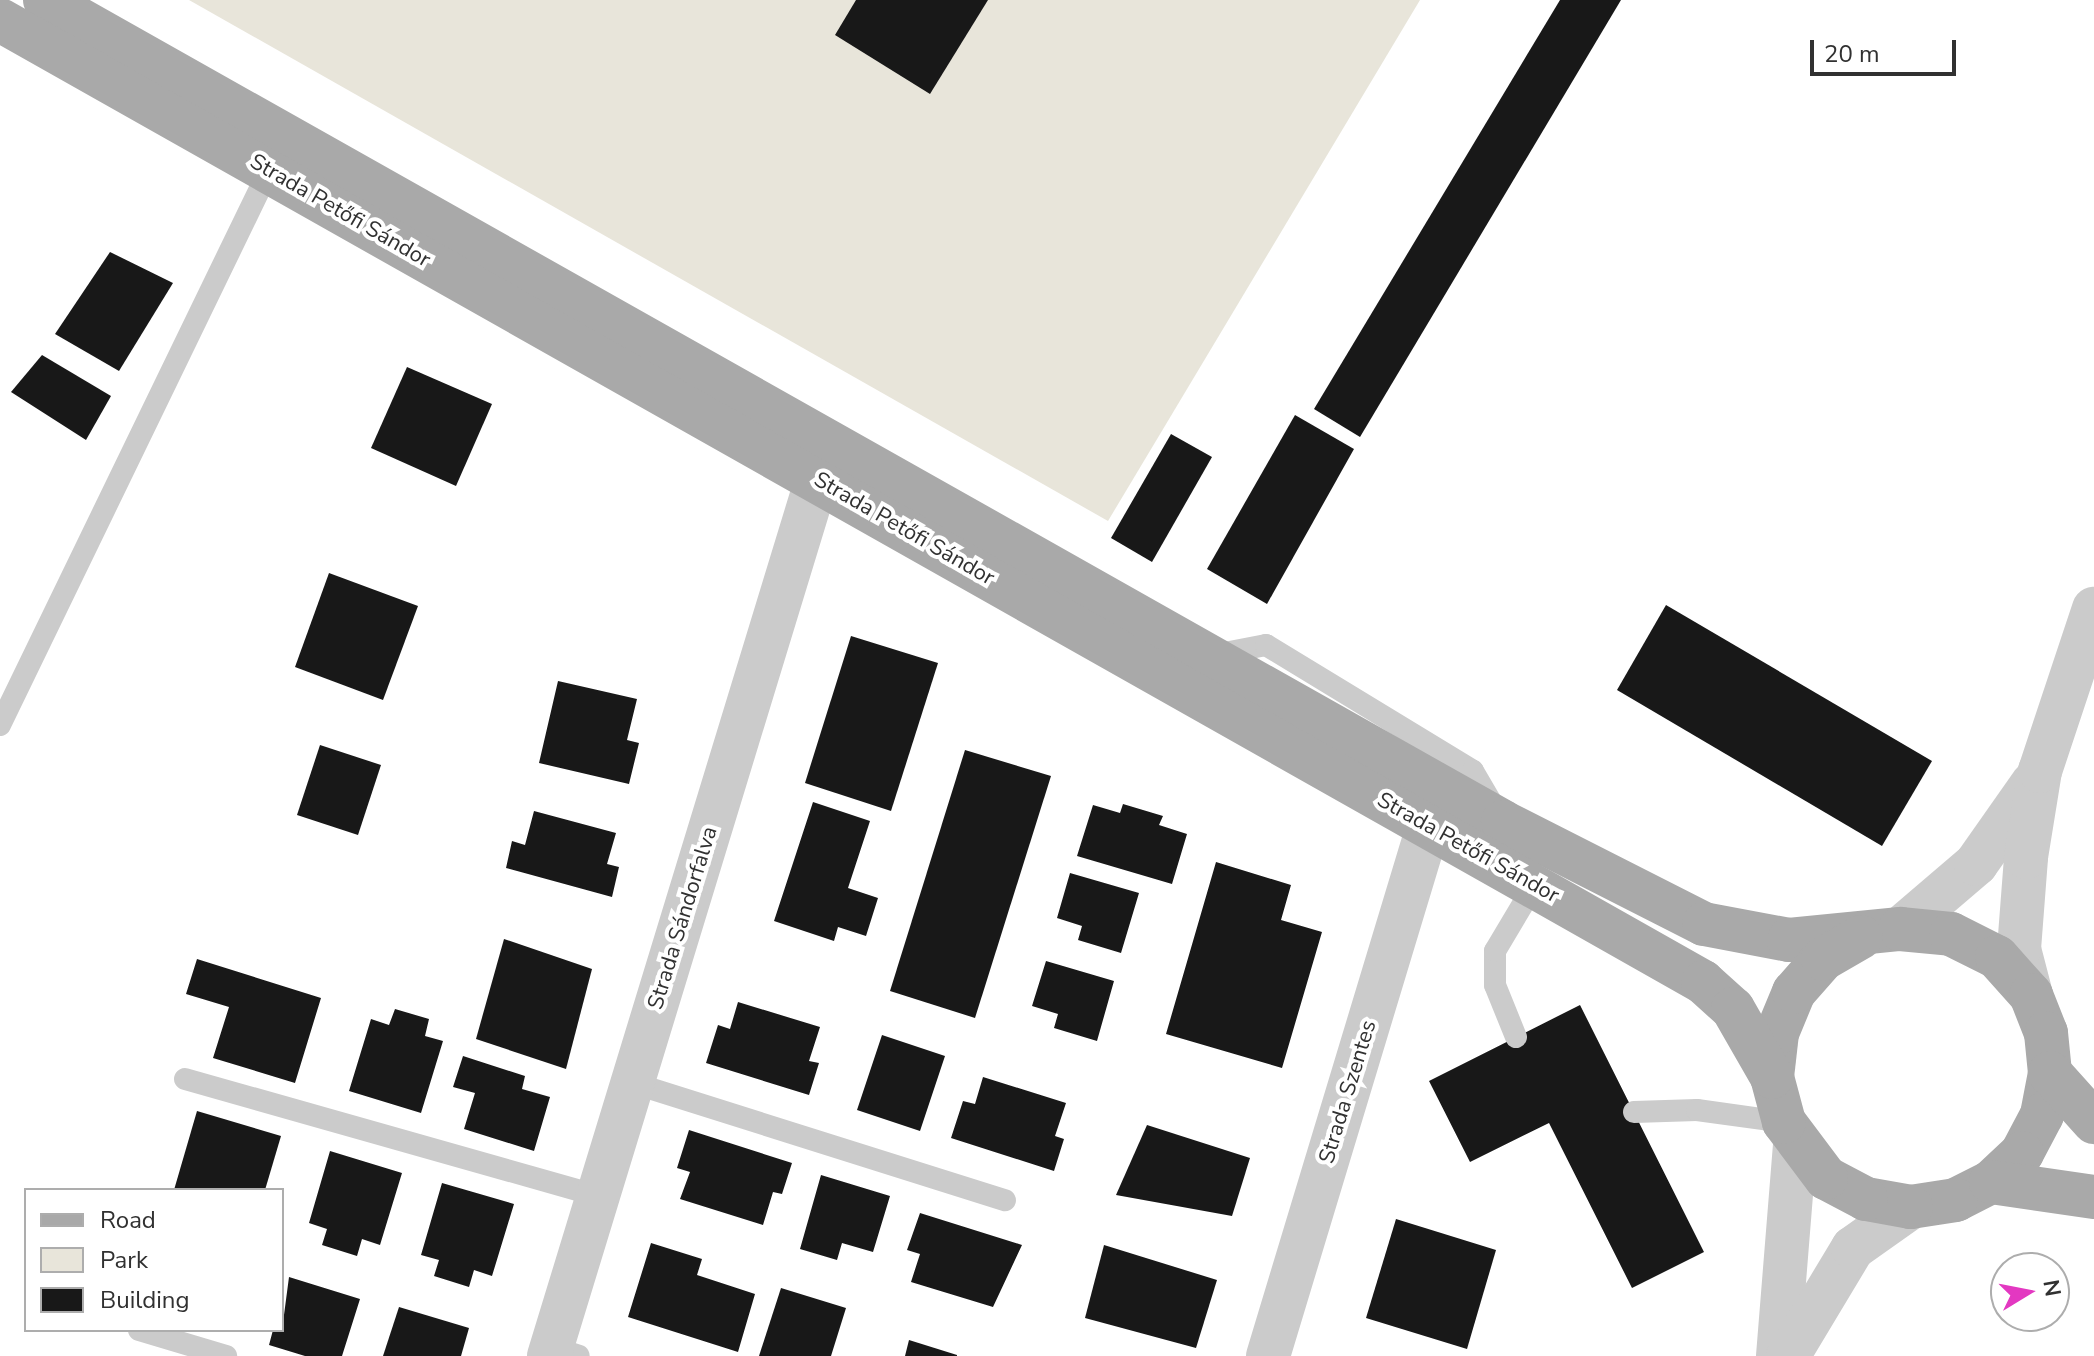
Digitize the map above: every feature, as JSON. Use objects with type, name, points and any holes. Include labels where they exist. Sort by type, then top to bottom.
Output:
[{"type":"main road","name":"Strada Petőfi Sándor","points":[[45,0],[1503,822],[1726,933],[1789,940],[1880,933]]},
{"type":"main road","name":"Strada Petőfi Sándor","points":[[0,20],[1428,827],[1535,884],[1703,982],[1733,1009],[1772,1077]]},
{"type":"main road","points":[[1880,933],[1951,934],[1997,957],[2031,995],[2046,1033],[2050,1073],[2042,1115],[2022,1153],[1991,1182],[1956,1200],[1911,1207],[1866,1199],[1839,1185],[1789,1133],[1772,1077],[1777,1033],[1794,992],[1823,959],[1880,933]]},
{"type":"main road","points":[[2050,1073],[2094,1122]]},
{"type":"main road","points":[[1991,1182],[2094,1197]]},
{"type":"street","name":"Strada Sándorfalva","points":[[560,1353],[599,1196],[817,479]]},
{"type":"street","points":[[2031,995],[2019,949],[2018,907],[2040,771],[2094,609]]},
{"type":"street","points":[[1880,933],[1976,864],[2040,771]]},
{"type":"street","name":"Strada Szentes","points":[[1268,1356],[1428,827]]},
{"type":"street","points":[[1778,1356],[1789,1133]]},
{"type":"street","points":[[1788,1356],[1853,1248],[1911,1207]]},
{"type":"lane","points":[[0,725],[269,170]]},
{"type":"lane","points":[[1516,1037],[1495,985],[1495,951],[1535,884]]},
{"type":"lane","points":[[185,1079],[599,1196]]},
{"type":"lane","points":[[633,1083],[1005,1200]]},
{"type":"lane","points":[[1634,1112],[1697,1110],[1789,1133]]},
{"type":"lane","points":[[146,1332],[226,1356]]},
{"type":"green space","points":[[189,0],[1420,0],[1108,521]]},
{"type":"building","points":[[856,0],[988,0],[930,94],[835,35]]},
{"type":"building","points":[[1560,0],[1621,0],[1360,437],[1314,409]]},
{"type":"building","points":[[110,252],[173,283],[119,371],[55,334]]},
{"type":"building","points":[[42,355],[111,396],[86,440],[11,392]]},
{"type":"building","points":[[407,367],[492,404],[456,486],[371,448]]},
{"type":"building","points":[[1295,415],[1354,449],[1267,604],[1207,569]]},
{"type":"building","points":[[1171,434],[1212,457],[1152,562],[1111,538]]},
{"type":"building","points":[[329,573],[418,606],[383,700],[295,667]]},
{"type":"building","points":[[1666,605],[1932,761],[1882,846],[1617,690]]},
{"type":"building","points":[[851,636],[938,663],[891,811],[805,783]]},
{"type":"building","points":[[558,681],[637,699],[627,740],[639,743],[629,784],[539,763]]},
{"type":"building","points":[[320,745],[381,765],[358,835],[297,815]]},
{"type":"building","points":[[965,750],[1051,776],[975,1018],[890,991]]},
{"type":"building","points":[[813,802],[870,821],[848,888],[878,898],[866,936],[838,927],[834,941],[774,921]]},
{"type":"building","points":[[1123,804],[1163,816],[1159,825],[1187,834],[1172,884],[1077,856],[1093,805],[1120,813]]},
{"type":"building","points":[[534,811],[616,833],[607,864],[619,867],[612,897],[506,868],[512,841],[525,845]]},
{"type":"building","points":[[1216,862],[1291,885],[1281,920],[1322,932],[1282,1068],[1166,1034]]},
{"type":"building","points":[[1070,873],[1139,893],[1121,953],[1078,940],[1082,926],[1057,918]]},
{"type":"building","points":[[504,939],[592,969],[566,1069],[476,1039]]},
{"type":"building","points":[[197,959],[321,998],[295,1083],[213,1058],[229,1007],[186,994]]},
{"type":"building","points":[[1046,961],[1114,981],[1097,1041],[1054,1028],[1058,1014],[1032,1006]]},
{"type":"building","points":[[738,1002],[820,1027],[809,1061],[819,1063],[809,1095],[706,1063],[718,1025],[730,1029]]},
{"type":"building","points":[[1580,1005],[1704,1252],[1632,1288],[1549,1123],[1470,1162],[1429,1081]]},
{"type":"building","points":[[395,1009],[429,1019],[425,1036],[443,1041],[421,1113],[349,1091],[371,1019],[389,1025]]},
{"type":"building","points":[[882,1035],[945,1056],[920,1131],[857,1110]]},
{"type":"building","points":[[463,1056],[525,1076],[522,1089],[550,1097],[534,1151],[464,1129],[475,1093],[453,1087]]},
{"type":"building","points":[[983,1077],[1066,1103],[1055,1136],[1064,1139],[1054,1171],[951,1138],[963,1101],[975,1104]]},
{"type":"building","points":[[197,1111],[281,1136],[266,1188],[175,1188]]},
{"type":"building","points":[[1147,1125],[1250,1158],[1232,1216],[1116,1195]]},
{"type":"building","points":[[689,1130],[792,1163],[782,1194],[773,1192],[763,1225],[680,1199],[690,1172],[677,1168]]},
{"type":"building","points":[[330,1151],[402,1173],[380,1245],[362,1239],[357,1256],[322,1245],[327,1229],[309,1223]]},
{"type":"building","points":[[821,1175],[890,1196],[873,1252],[842,1243],[837,1260],[800,1249]]},
{"type":"building","points":[[442,1183],[514,1204],[492,1276],[474,1270],[469,1287],[434,1276],[439,1260],[421,1255]]},
{"type":"building","points":[[920,1213],[1022,1245],[993,1307],[911,1282],[920,1254],[907,1250]]},
{"type":"building","points":[[1396,1219],[1496,1250],[1467,1349],[1366,1318]]},
{"type":"building","points":[[651,1243],[702,1259],[697,1275],[755,1294],[738,1352],[628,1317]]},
{"type":"building","points":[[1104,1245],[1217,1280],[1196,1348],[1085,1318]]},
{"type":"building","points":[[289,1277],[360,1299],[342,1356],[305,1356],[269,1345],[272,1332],[284,1332]]},
{"type":"building","points":[[781,1288],[846,1308],[831,1356],[759,1356]]},
{"type":"building","points":[[399,1307],[469,1328],[461,1356],[383,1356]]},
{"type":"building","points":[[909,1340],[957,1355],[957,1356],[905,1356]]}]
